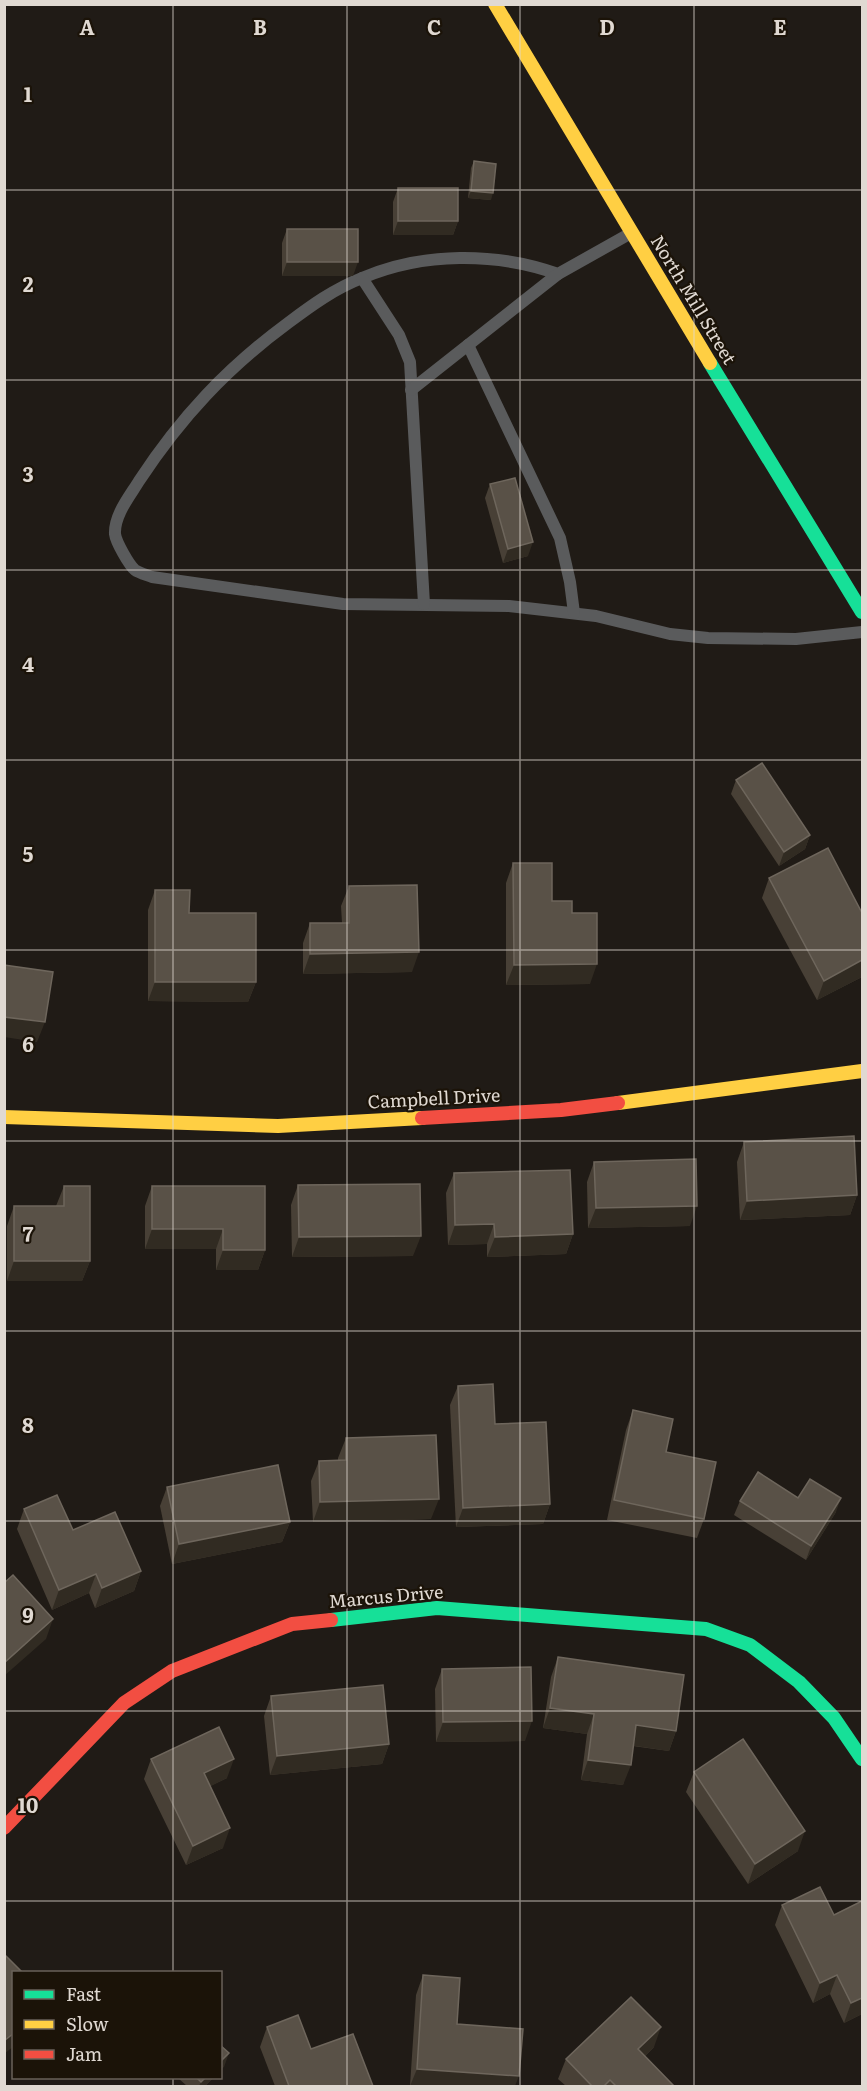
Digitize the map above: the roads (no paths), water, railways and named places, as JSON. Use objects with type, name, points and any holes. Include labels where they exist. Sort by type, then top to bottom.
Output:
[{"type":"street","name":"North Mill Street","points":[[495,4],[631,233],[862,612]]},
{"type":"street","name":"Campbell Drive","points":[[4,1118],[290,1125],[561,1110],[862,1071]]},
{"type":"street","name":"Marcus Drive","points":[[4,1828],[124,1703],[172,1671],[292,1624],[437,1608],[706,1629],[750,1645],[799,1682],[834,1718],[862,1759]]},
{"type":"lane","points":[[411,390],[558,274],[631,233]]},
{"type":"lane","points":[[558,274],[534,265],[506,261],[436,258],[362,278],[329,293],[253,349],[191,409],[150,465],[117,521],[115,536],[124,555],[135,570],[152,577],[343,604],[509,606],[596,616],[670,634],[708,638],[796,639],[862,632]]},
{"type":"lane","points":[[362,278],[399,335],[410,362],[424,604]]},
{"type":"lane","points":[[468,345],[560,538],[574,613]]}]
